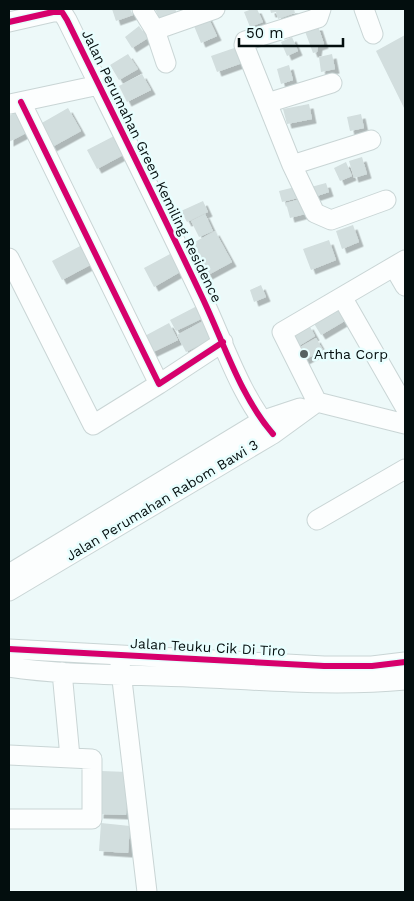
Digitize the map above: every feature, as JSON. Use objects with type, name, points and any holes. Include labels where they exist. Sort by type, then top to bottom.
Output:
[{"type":"street","points":[[142,9],[155,30],[166,63]]},
{"type":"street","points":[[155,30],[210,9]]},
{"type":"street","points":[[321,9],[318,18],[244,42],[292,165],[311,207],[323,218],[331,220],[386,200]]},
{"type":"street","points":[[364,9],[373,34]]},
{"type":"street","name":"Jalan Perumahan Green Kemiling Residence","points":[[9,22],[53,12],[62,12],[223,342],[240,382],[267,428]]},
{"type":"street","points":[[267,103],[332,83]]},
{"type":"street","points":[[99,85],[15,103],[159,384]]},
{"type":"street","points":[[292,165],[371,140]]},
{"type":"street","points":[[9,258],[93,425],[223,342]]},
{"type":"street","points":[[405,286],[400,264],[282,332],[316,402],[405,424]]},
{"type":"street","points":[[342,297],[405,407]]},
{"type":"street","name":"Jalan Perumahan Rabom Bawi 3","points":[[9,574],[316,402]]},
{"type":"street","name":"Jalan Perumahan Rabom Bawi 3","points":[[9,591],[267,428]]},
{"type":"street","points":[[317,520],[405,469]]},
{"type":"street","points":[[119,655],[147,892]]},
{"type":"street","name":"Jalan Teuku Cik Di Tiro","points":[[13,659],[119,655],[324,666],[372,666],[405,662]]},
{"type":"street","name":"Jalan Teuku Cik Di Tiro","points":[[13,659],[62,672],[326,683],[370,683],[405,680]]},
{"type":"street","points":[[62,672],[70,756]]},
{"type":"street","points":[[9,755],[70,756],[92,759],[92,819],[9,819]]},
{"type":"building","points":[[112,9],[130,9],[133,15],[116,21]]},
{"type":"building","points":[[155,9],[175,9],[178,15],[161,22]]},
{"type":"building","points":[[257,9],[263,22],[250,27],[244,12]]},
{"type":"building","points":[[270,9],[294,9],[295,13],[278,19],[276,12],[271,13]]},
{"type":"building","points":[[207,15],[217,36],[201,43],[192,21]]},
{"type":"building","points":[[139,26],[148,38],[132,48],[125,37]]},
{"type":"building","points":[[303,26],[318,26],[324,44],[318,46],[317,52],[313,53]]},
{"type":"building","points":[[405,35],[405,110],[376,51]]},
{"type":"building","points":[[292,37],[298,51],[287,56],[281,42]]},
{"type":"building","points":[[240,46],[245,62],[217,72],[211,56]]},
{"type":"building","points":[[128,54],[138,69],[119,80],[110,65]]},
{"type":"building","points":[[332,54],[335,69],[321,72],[319,57]]},
{"type":"building","points":[[289,65],[293,80],[281,84],[277,69]]},
{"type":"building","points":[[142,74],[151,90],[127,102],[119,86]]},
{"type":"building","points":[[309,104],[312,119],[287,124],[283,109]]},
{"type":"building","points":[[68,108],[81,131],[52,147],[40,124]]},
{"type":"building","points":[[18,111],[28,132],[9,142],[9,116]]},
{"type":"building","points":[[361,114],[364,128],[350,131],[347,117]]},
{"type":"building","points":[[116,135],[125,154],[97,169],[87,150]]},
{"type":"building","points":[[362,157],[367,174],[354,178],[349,161]]},
{"type":"building","points":[[346,162],[352,176],[340,181],[334,168]]},
{"type":"building","points":[[326,183],[329,192],[314,197],[311,187]]},
{"type":"building","points":[[295,187],[298,198],[282,202],[279,191]]},
{"type":"building","points":[[300,199],[305,214],[290,218],[286,203]]},
{"type":"building","points":[[203,201],[208,212],[187,222],[181,211]]},
{"type":"building","points":[[205,214],[213,231],[199,237],[191,221]]},
{"type":"building","points":[[353,225],[359,242],[342,249],[336,231]]},
{"type":"building","points":[[215,231],[232,262],[208,275],[191,244]]},
{"type":"building","points":[[329,240],[336,260],[311,270],[303,249]]},
{"type":"building","points":[[82,245],[92,264],[62,280],[52,261]]},
{"type":"building","points":[[170,254],[180,272],[154,287],[144,268]]},
{"type":"building","points":[[261,285],[266,297],[254,302],[250,290]]},
{"type":"building","points":[[197,306],[203,318],[176,331],[170,320]]},
{"type":"building","points":[[340,306],[348,319],[321,335],[313,322]]},
{"type":"building","points":[[205,320],[215,337],[186,352],[177,335]]},
{"type":"building","points":[[169,323],[178,340],[149,354],[141,338]]},
{"type":"building","points":[[309,325],[315,336],[294,349],[287,337]]},
{"type":"building","points":[[316,338],[323,350],[301,362],[295,350]]},
{"type":"building","points":[[101,771],[128,772],[126,815],[99,814]]},
{"type":"building","points":[[101,823],[130,826],[128,853],[99,851]]},
{"type":"cycle path","points":[[9,22],[53,12],[62,12],[185,262],[233,368],[251,403],[273,434]]},
{"type":"cycle path","points":[[21,102],[159,384],[223,342]]},
{"type":"cycle path","points":[[9,649],[324,666],[372,666],[405,662]]},
{"type":"place","name":"Artha Corp","points":[[304,354]]}]
